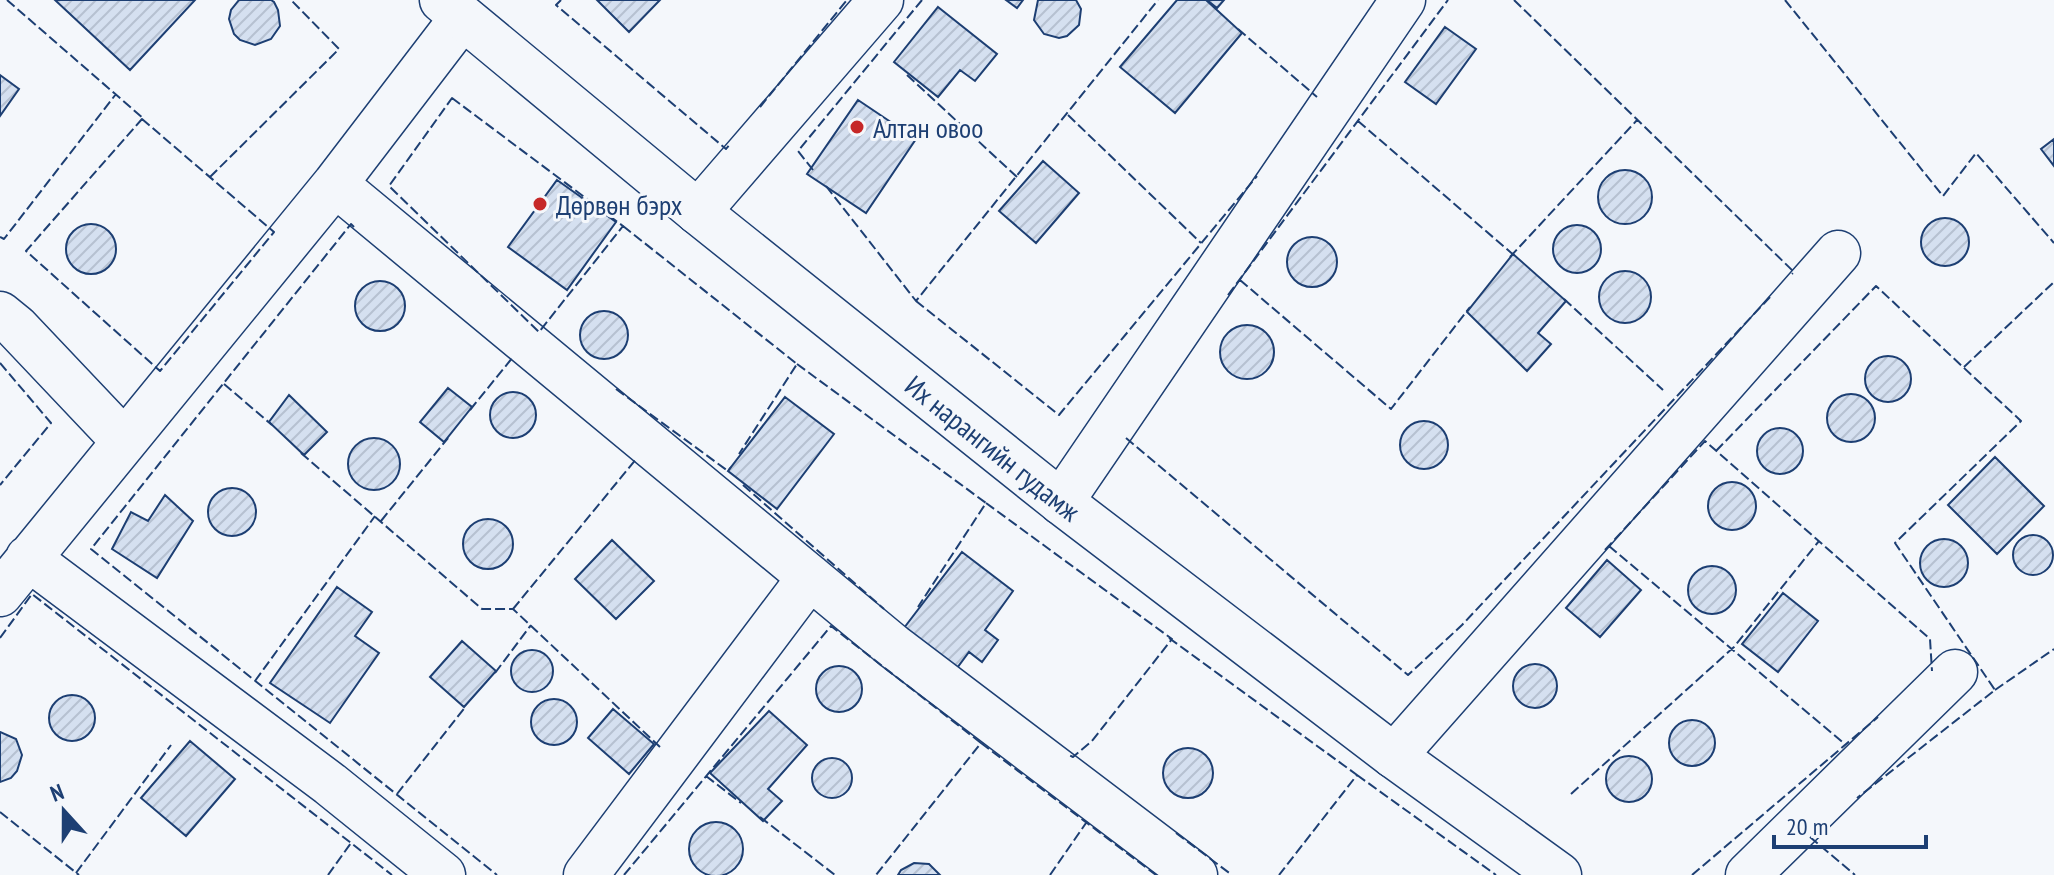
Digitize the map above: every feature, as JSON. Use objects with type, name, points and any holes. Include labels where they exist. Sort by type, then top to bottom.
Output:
[{"type":"street","points":[[698,212],[881,0]]},
{"type":"street","points":[[1061,502],[1403,0]]},
{"type":"street","points":[[0,594],[335,184],[452,9]]},
{"type":"street","name":"Их нарангийн гудамж","points":[[452,9],[698,212],[1061,502],[1394,756],[1559,875]]},
{"type":"street","points":[[335,184],[893,646],[1195,875]]},
{"type":"street","points":[[1394,756],[1838,253]]},
{"type":"street","points":[[0,314],[124,441]]},
{"type":"street","points":[[28,558],[330,784],[443,875]]},
{"type":"street","points":[[586,875],[810,577]]},
{"type":"street","points":[[1748,875],[1955,672]]},
{"type":"building","points":[[55,0],[195,0],[130,70]]},
{"type":"building","points":[[239,0],[274,2],[280,26],[271,39],[255,45],[240,40],[234,34],[229,19],[231,10]]},
{"type":"building","points":[[597,0],[660,0],[629,32]]},
{"type":"building","points":[[1006,0],[1023,0],[1017,8]]},
{"type":"building","points":[[1038,0],[1076,0],[1081,9],[1079,25],[1067,36],[1059,38],[1044,34],[1034,20]]},
{"type":"building","points":[[1177,0],[1206,0],[1242,33],[1175,113],[1120,67]]},
{"type":"building","points":[[1207,0],[1224,0],[1217,8]]},
{"type":"building","points":[[938,7],[997,54],[975,81],[960,70],[938,97],[894,62]]},
{"type":"building","points":[[1445,27],[1476,49],[1436,104],[1405,82]]},
{"type":"building","points":[[0,75],[19,89],[0,116]]},
{"type":"building","points":[[858,100],[916,139],[866,213],[807,174]]},
{"type":"building","points":[[2054,139],[2054,166],[2041,149]]},
{"type":"building","points":[[1043,161],[1079,193],[1036,243],[999,211]]},
{"type":"building","points":[[1625,170],[1644,178],[1652,197],[1644,216],[1625,224],[1606,216],[1598,197],[1606,178]]},
{"type":"building","points":[[557,180],[616,222],[567,290],[508,247]]},
{"type":"building","points":[[1945,218],[1962,225],[1969,242],[1962,259],[1945,266],[1928,259],[1921,242],[1928,225]]},
{"type":"building","points":[[91,224],[109,231],[116,249],[109,267],[91,274],[73,267],[66,249],[73,231]]},
{"type":"building","points":[[1577,225],[1594,232],[1601,249],[1594,266],[1577,273],[1560,266],[1553,249],[1560,232]]},
{"type":"building","points":[[1312,237],[1330,244],[1337,262],[1330,280],[1312,287],[1294,280],[1287,262],[1294,244]]},
{"type":"building","points":[[1513,254],[1566,301],[1538,333],[1551,344],[1527,371],[1467,312]]},
{"type":"building","points":[[1625,271],[1643,279],[1651,297],[1643,315],[1625,323],[1607,315],[1599,297],[1607,279]]},
{"type":"building","points":[[380,281],[397,289],[405,306],[397,323],[380,331],[363,323],[355,306],[363,289]]},
{"type":"building","points":[[604,311],[613,312],[621,318],[627,326],[627,344],[621,352],[613,358],[604,359],[595,358],[587,352],[581,344],[580,335],[581,326],[587,318],[595,312]]},
{"type":"building","points":[[1247,325],[1266,333],[1274,352],[1266,371],[1247,379],[1228,371],[1220,352],[1228,333]]},
{"type":"building","points":[[1888,356],[1904,363],[1911,379],[1904,395],[1888,402],[1872,395],[1865,379],[1872,363]]},
{"type":"building","points":[[448,388],[472,407],[444,442],[420,422]]},
{"type":"building","points":[[513,392],[529,399],[536,415],[529,431],[513,438],[497,431],[490,415],[497,399]]},
{"type":"building","points":[[1851,394],[1868,401],[1875,418],[1868,435],[1851,442],[1834,435],[1827,418],[1834,401]]},
{"type":"building","points":[[289,395],[327,432],[304,455],[269,422]]},
{"type":"building","points":[[785,397],[834,434],[777,509],[728,471]]},
{"type":"building","points":[[1424,421],[1441,428],[1448,445],[1441,462],[1424,469],[1407,462],[1400,445],[1407,428]]},
{"type":"building","points":[[1780,428],[1796,435],[1803,451],[1796,467],[1780,474],[1764,467],[1757,451],[1764,435]]},
{"type":"building","points":[[374,438],[392,446],[400,464],[392,482],[374,490],[356,482],[348,464],[356,446]]},
{"type":"building","points":[[1995,457],[2044,506],[1997,554],[1948,505]]},
{"type":"building","points":[[1732,482],[1749,489],[1756,506],[1749,523],[1732,530],[1715,523],[1708,506],[1715,489]]},
{"type":"building","points":[[232,488],[249,495],[256,512],[249,529],[232,536],[215,529],[208,512],[215,495]]},
{"type":"building","points":[[165,495],[193,521],[157,578],[112,549],[131,512],[148,521]]},
{"type":"building","points":[[488,519],[505,527],[513,544],[505,561],[488,569],[471,561],[463,544],[471,527]]},
{"type":"building","points":[[2033,535],[2047,541],[2053,555],[2047,569],[2033,575],[2019,569],[2013,555],[2019,541]]},
{"type":"building","points":[[1944,539],[1961,546],[1968,563],[1961,580],[1944,587],[1927,580],[1920,563],[1927,546]]},
{"type":"building","points":[[612,540],[654,581],[616,619],[575,579]]},
{"type":"building","points":[[962,552],[1013,591],[985,630],[998,640],[982,662],[969,652],[957,668],[904,628]]},
{"type":"building","points":[[1607,560],[1641,590],[1600,637],[1566,608]]},
{"type":"building","points":[[1712,566],[1721,567],[1729,573],[1735,581],[1735,599],[1729,607],[1721,613],[1712,614],[1703,613],[1695,607],[1689,599],[1688,590],[1689,581],[1695,573],[1703,567]]},
{"type":"building","points":[[337,587],[372,612],[355,636],[379,653],[330,723],[270,683]]},
{"type":"building","points":[[1783,593],[1818,621],[1778,672],[1742,644]]},
{"type":"building","points":[[462,641],[496,671],[464,707],[430,677]]},
{"type":"building","points":[[532,650],[547,656],[553,671],[547,686],[532,692],[517,686],[511,671],[517,656]]},
{"type":"building","points":[[1535,664],[1551,670],[1557,686],[1551,702],[1535,708],[1519,702],[1513,686],[1519,670]]},
{"type":"building","points":[[839,666],[855,673],[862,689],[855,705],[839,712],[823,705],[816,689],[823,673]]},
{"type":"building","points":[[72,695],[88,702],[95,718],[88,734],[72,741],[56,734],[49,718],[56,702]]},
{"type":"building","points":[[554,699],[570,706],[577,722],[570,738],[554,745],[538,738],[531,722],[538,706]]},
{"type":"building","points":[[613,709],[654,744],[629,774],[588,738]]},
{"type":"building","points":[[769,711],[807,745],[768,789],[782,801],[763,821],[710,773]]},
{"type":"building","points":[[1692,720],[1708,727],[1715,743],[1708,759],[1692,766],[1676,759],[1669,743],[1676,727]]},
{"type":"building","points":[[0,732],[16,739],[22,755],[17,771],[11,778],[0,782]]},
{"type":"building","points":[[190,741],[235,779],[186,836],[141,798]]},
{"type":"building","points":[[1188,748],[1206,755],[1213,773],[1206,791],[1188,798],[1170,791],[1163,773],[1170,755]]},
{"type":"building","points":[[1629,756],[1645,763],[1652,779],[1645,795],[1629,802],[1613,795],[1606,779],[1613,763]]},
{"type":"building","points":[[832,758],[846,764],[852,778],[846,792],[832,798],[818,792],[812,778],[818,764]]},
{"type":"building","points":[[716,822],[735,830],[743,849],[735,868],[716,876],[697,868],[689,849],[697,830]]},
{"type":"building","points":[[914,863],[929,864],[940,875],[898,875]]},
{"type":"fence","points":[[7,0],[144,119]]},
{"type":"fence","points":[[210,177],[339,49],[291,0]]},
{"type":"fence","points":[[561,0],[556,5],[726,149],[730,144]]},
{"type":"fence","points":[[760,107],[847,0]]},
{"type":"fence","points":[[813,170],[798,151],[922,0]]},
{"type":"fence","points":[[826,186],[916,301],[1158,0]]},
{"type":"fence","points":[[1228,295],[1448,0]]},
{"type":"fence","points":[[1514,0],[1794,272],[1792,274]]},
{"type":"fence","points":[[1785,0],[1943,196],[1976,153],[2054,243]]},
{"type":"fence","points":[[1238,29],[1317,97]]},
{"type":"fence","points":[[907,75],[1017,177]]},
{"type":"fence","points":[[0,237],[4,239],[116,94]]},
{"type":"fence","points":[[452,98],[623,226],[539,332],[389,186],[452,98]]},
{"type":"fence","points":[[1068,115],[1201,243]]},
{"type":"fence","points":[[142,119],[274,232],[160,371],[26,251],[142,119]]},
{"type":"fence","points":[[1510,257],[1638,119]]},
{"type":"fence","points":[[1358,121],[1516,257]]},
{"type":"fence","points":[[916,301],[1059,415],[1257,176]]},
{"type":"fence","points":[[354,227],[351,224],[91,549],[497,875]]},
{"type":"fence","points":[[623,226],[797,364],[739,454]]},
{"type":"fence","points":[[1240,280],[1391,409],[1470,307]]},
{"type":"fence","points":[[1964,367],[2054,282]]},
{"type":"fence","points":[[1716,451],[1876,286],[2021,421],[1895,543],[1995,690],[1857,798]]},
{"type":"fence","points":[[1126,438],[1408,675],[1462,625],[1770,297]]},
{"type":"fence","points":[[1564,299],[1663,390]]},
{"type":"fence","points":[[470,410],[513,357]]},
{"type":"fence","points":[[0,363],[51,423],[0,485]]},
{"type":"fence","points":[[797,364],[986,503],[918,607]]},
{"type":"fence","points":[[224,384],[272,425]]},
{"type":"fence","points":[[616,389],[728,471],[731,467]]},
{"type":"fence","points":[[381,521],[448,438]]},
{"type":"fence","points":[[1605,550],[1705,441],[1930,639],[1932,671]]},
{"type":"fence","points":[[301,453],[482,609],[513,609],[660,747]]},
{"type":"fence","points":[[513,609],[637,458]]},
{"type":"fence","points":[[743,485],[884,609]]},
{"type":"fence","points":[[986,503],[1172,639],[1092,741],[1073,757],[1069,755]]},
{"type":"fence","points":[[255,681],[375,516]]},
{"type":"fence","points":[[1571,794],[1734,647],[1819,541]]},
{"type":"fence","points":[[1609,546],[1846,745]]},
{"type":"fence","points":[[0,638],[32,594],[392,875]]},
{"type":"fence","points":[[495,673],[531,625]]},
{"type":"fence","points":[[624,875],[831,626],[981,743],[876,875]]},
{"type":"fence","points":[[1169,638],[1357,775],[1279,875]]},
{"type":"fence","points":[[1995,690],[2054,649]]},
{"type":"fence","points":[[397,794],[466,706]]},
{"type":"fence","points":[[1692,875],[1878,717]]},
{"type":"fence","points":[[981,743],[1156,875]]},
{"type":"fence","points":[[76,873],[171,745]]},
{"type":"fence","points":[[1357,775],[1496,875]]},
{"type":"fence","points":[[706,776],[741,803]]},
{"type":"fence","points":[[0,812],[79,875]]},
{"type":"fence","points":[[760,817],[835,875]]},
{"type":"fence","points":[[1050,875],[1086,823]]},
{"type":"fence","points":[[1176,833],[1232,875]]},
{"type":"fence","points":[[1810,837],[1855,875]]},
{"type":"fence","points":[[328,875],[351,843]]},
{"type":"place","name":"Алтан овоо","points":[[857,127]]},
{"type":"place","name":"Дөрвөн бэрх","points":[[540,204]]}]
